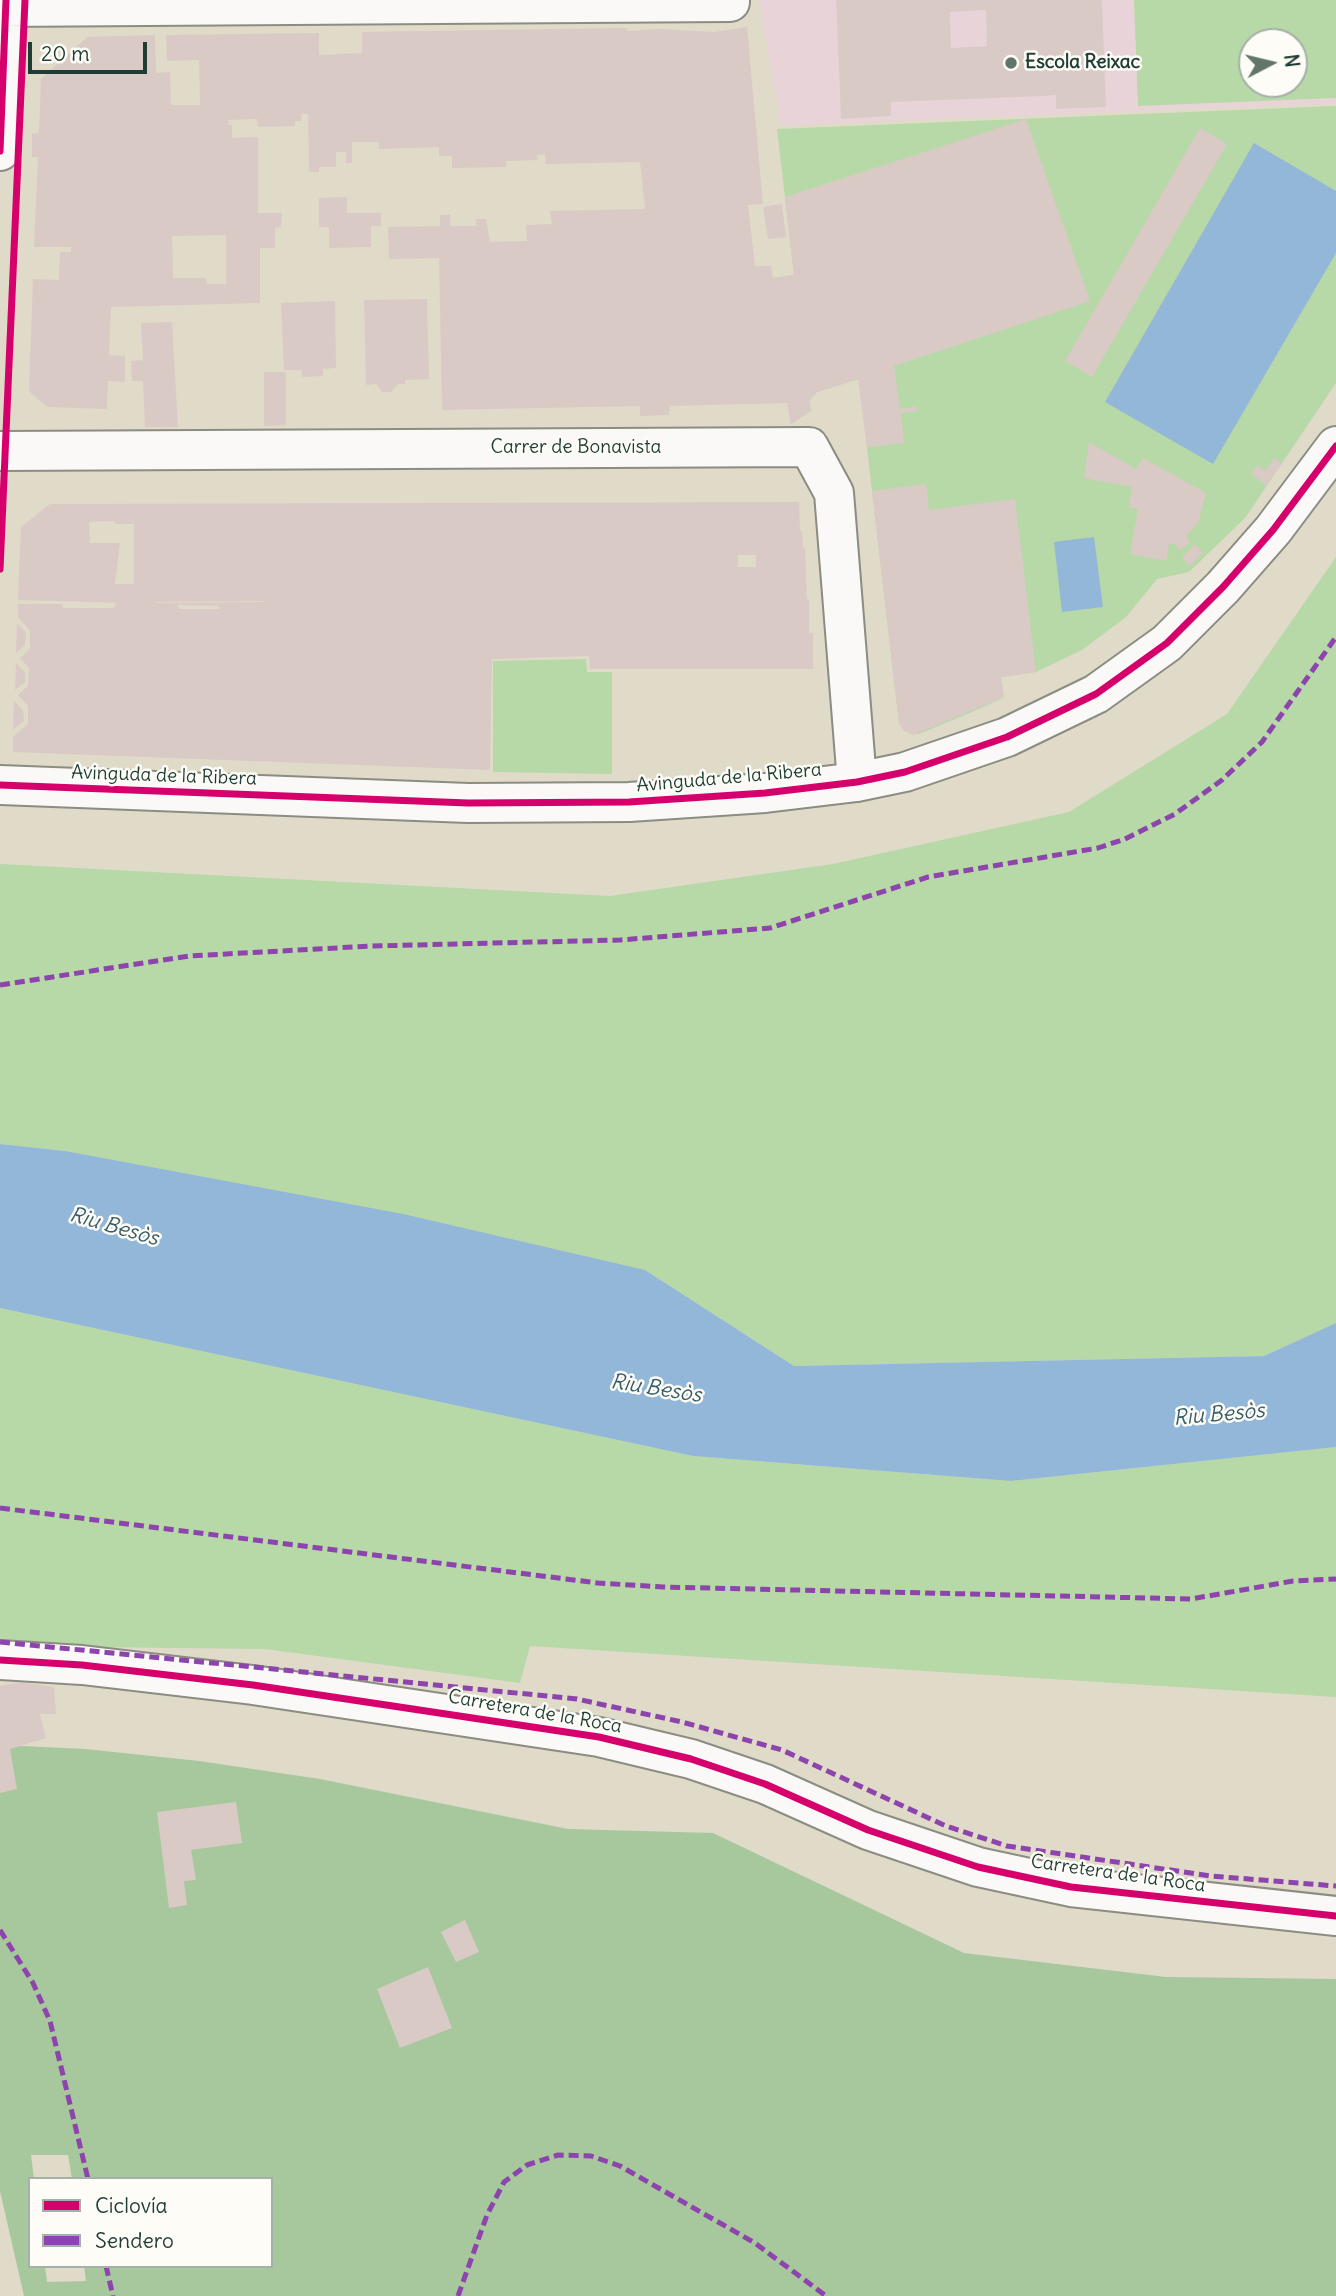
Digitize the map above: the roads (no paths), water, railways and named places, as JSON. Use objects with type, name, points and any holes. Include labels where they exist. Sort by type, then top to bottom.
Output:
[{"type":"street","points":[[0,151],[4,4],[730,2]]},
{"type":"street","name":"Avinguda de la Ribera","points":[[0,785],[481,803],[629,802],[857,782],[905,772],[1007,737],[1096,694],[1167,643],[1223,587],[1273,530],[1336,446]]},
{"type":"street","name":"Carrer de Bonavista","points":[[0,451],[809,447],[834,493],[857,782]]},
{"type":"street","name":"Carretera de la Roca","points":[[0,1660],[82,1665],[253,1685],[599,1737],[691,1759],[765,1784],[868,1830],[978,1867],[1071,1887],[1336,1916]]},
{"type":"water","points":[[1254,143],[1336,191],[1336,253],[1213,464],[1105,402]]},
{"type":"water","points":[[1094,537],[1103,607],[1062,612],[1054,542]]},
{"type":"water","name":"Riu Besòs","points":[[0,1144],[65,1151],[403,1214],[645,1270],[794,1366],[1264,1356],[1336,1323],[1336,1447],[1011,1481],[693,1456],[0,1308]]},
{"type":"place","name":"Escola Reixac","points":[[1011,63]]}]
